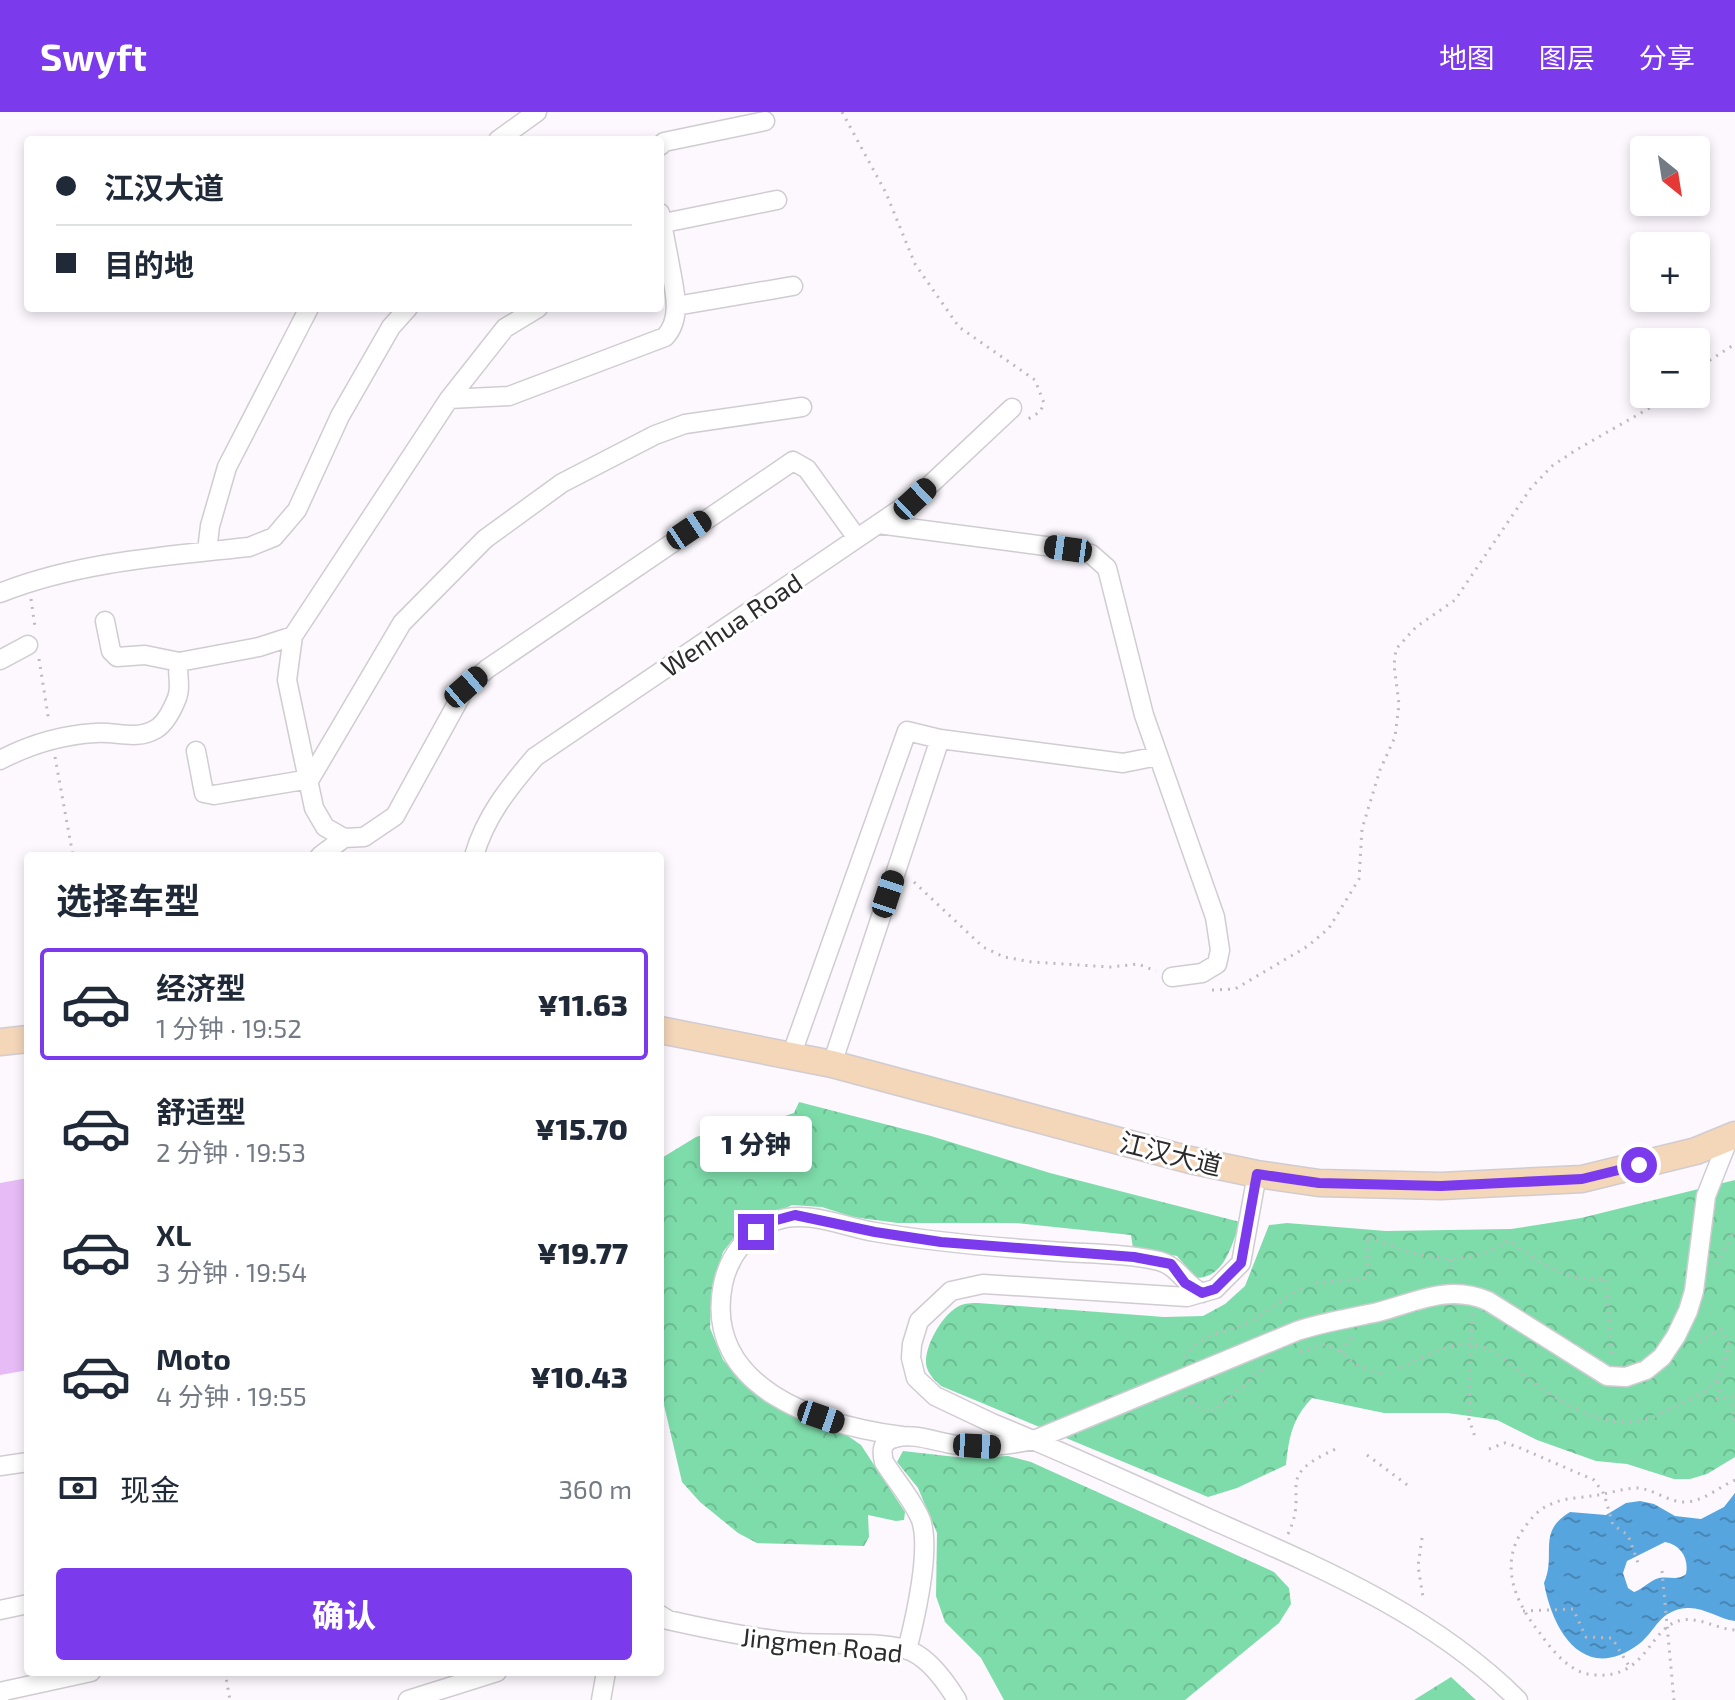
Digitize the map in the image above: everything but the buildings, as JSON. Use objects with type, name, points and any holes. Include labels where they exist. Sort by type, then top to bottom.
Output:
[{"type":"main road","name":"江汉大道","points":[[664,1031],[832,1064],[1190,1160],[1319,1183],[1441,1186],[1582,1179],[1696,1151],[1732,1137]]},
{"type":"main road","points":[[0,1042],[24,1039]]},
{"type":"street","points":[[504,136],[537,112]]},
{"type":"street","points":[[664,142],[765,121]]},
{"type":"street","points":[[664,218],[777,200]]},
{"type":"street","points":[[449,399],[509,396],[665,337],[674,328],[676,306],[664,262]]},
{"type":"street","points":[[676,306],[793,286]]},
{"type":"street","points":[[207,551],[210,526],[227,467],[307,312]]},
{"type":"street","points":[[0,593],[29,581],[83,568],[249,547],[274,537],[297,510],[340,416],[391,327],[404,312]]},
{"type":"street","points":[[531,312],[505,328],[449,399],[293,636],[287,680],[314,808],[325,827],[344,838],[364,837],[395,816],[466,687],[487,669],[793,461],[807,469],[857,538]]},
{"type":"street","points":[[310,779],[402,623],[485,539],[562,483],[655,435],[685,424],[802,407]]},
{"type":"street","name":"Wenhua Road","points":[[475,852],[480,835],[503,794],[535,757],[915,499],[1012,408]]},
{"type":"street","points":[[878,524],[1068,549],[1091,554],[1107,568],[1144,715],[1215,917],[1220,950],[1217,964],[1202,973],[1172,977]]},
{"type":"street","points":[[105,621],[111,651],[117,657],[145,655],[179,662],[259,647],[293,636]]},
{"type":"street","points":[[0,660],[34,645]]},
{"type":"street","points":[[0,760],[31,744],[52,739],[97,732],[117,736],[145,734],[157,729],[176,701],[181,687],[179,662]]},
{"type":"street","points":[[791,1056],[907,731],[940,739],[1123,763],[1158,756]]},
{"type":"street","points":[[832,1064],[940,739]]},
{"type":"street","points":[[196,751],[204,793],[214,795],[310,779]]},
{"type":"street","points":[[325,852],[344,838]]},
{"type":"street","points":[[1202,1293],[1185,1283],[1171,1264],[1134,1257],[941,1242],[795,1215],[773,1221],[740,1246],[726,1270],[720,1320],[724,1337],[737,1363],[751,1378],[802,1411],[840,1424],[957,1445],[998,1447],[1034,1440],[1297,1331],[1441,1293],[1475,1295],[1600,1371],[1626,1377],[1646,1370],[1662,1357],[1688,1311],[1694,1291],[1706,1196],[1732,1137]]},
{"type":"street","points":[[1257,1174],[1241,1263],[1215,1289],[1187,1297],[983,1284],[951,1291],[919,1321],[911,1358],[916,1378],[935,1396],[1346,1579],[1414,1619],[1487,1669],[1518,1700]]},
{"type":"street","points":[[905,1436],[892,1438],[881,1451],[884,1462],[921,1519],[923,1532],[923,1564],[907,1650]]},
{"type":"street","points":[[0,1466],[24,1463]]},
{"type":"street","points":[[0,1610],[24,1605]]},
{"type":"street","name":"Jingmen Road","points":[[664,1619],[727,1634],[907,1650],[927,1663],[957,1700]]},
{"type":"street","points":[[0,1695],[4,1691],[73,1676]]},
{"type":"street","points":[[408,1700],[484,1676]]},
{"type":"street","points":[[601,1700],[605,1676]]},
{"type":"path","points":[[842,112],[886,193],[915,264],[959,327],[1035,380],[1044,403],[1040,412],[1028,419],[1012,408]]},
{"type":"path","points":[[1710,360],[1735,344]]},
{"type":"path","points":[[898,866],[983,947],[1004,957],[1111,967],[1138,964],[1203,990],[1235,989],[1308,946],[1329,928],[1359,879],[1362,829],[1380,770],[1395,737],[1399,704],[1394,665],[1396,649],[1416,627],[1455,600],[1531,488],[1552,466],[1650,408]]},
{"type":"path","points":[[29,581],[34,645],[72,852]]},
{"type":"path","points":[[1316,1283],[1368,1278],[1367,1236],[1434,1259],[1476,1255],[1509,1240],[1556,1272],[1587,1280],[1606,1279],[1613,1376]]},
{"type":"path","points":[[1450,1259],[1452,1283]]},
{"type":"path","points":[[1180,1363],[1190,1347],[1202,1338],[1251,1322],[1282,1298],[1306,1287]]},
{"type":"path","points":[[1473,1305],[1469,1419],[1475,1437]]},
{"type":"path","points":[[1292,1354],[1325,1344],[1354,1364],[1382,1374]]},
{"type":"path","points":[[1182,1387],[1194,1405],[1208,1412],[1228,1402],[1269,1363]]},
{"type":"path","points":[[1717,1382],[1720,1387],[1717,1399],[1732,1397],[1735,1420]]},
{"type":"path","points":[[1489,1449],[1505,1443],[1594,1480],[1604,1494],[1613,1525],[1628,1535],[1638,1563]]},
{"type":"path","points":[[1288,1534],[1297,1508],[1296,1476],[1311,1461],[1338,1448]]},
{"type":"path","points":[[1367,1455],[1410,1487]]},
{"type":"path","points":[[1735,1480],[1708,1496],[1683,1503],[1637,1487],[1550,1504],[1535,1514],[1514,1542],[1510,1563],[1523,1611],[1555,1654],[1589,1675],[1609,1676],[1629,1666],[1646,1655],[1668,1625],[1684,1620],[1699,1621],[1722,1630],[1735,1630]]},
{"type":"path","points":[[1422,1538],[1418,1566],[1423,1597]]},
{"type":"path","points":[[1662,1571],[1674,1700]]},
{"type":"path","points":[[1523,1611],[1573,1609],[1586,1637],[1612,1638],[1629,1666]]},
{"type":"path","points":[[226,1676],[230,1700]]},
{"type":"green space","points":[[799,1102],[931,1136],[1050,1173],[1240,1222],[1221,1266],[1206,1276],[1196,1278],[1177,1256],[1133,1248],[1131,1235],[1015,1223],[898,1223],[853,1217],[822,1207],[792,1205],[751,1225],[733,1239],[723,1252],[712,1287],[710,1328],[723,1360],[766,1401],[805,1422],[848,1436],[861,1445],[905,1512],[904,1520],[896,1521],[868,1515],[869,1537],[864,1546],[757,1543],[738,1533],[700,1502],[682,1482],[664,1405],[664,1157],[696,1137],[722,1129],[751,1127],[794,1113]]},
{"type":"green space","points":[[1735,1180],[1735,1457],[1707,1474],[1690,1479],[1674,1479],[1627,1464],[1596,1461],[1537,1440],[1497,1420],[1448,1413],[1384,1413],[1312,1398],[1293,1429],[1286,1465],[1237,1488],[1208,1497],[941,1386],[927,1368],[929,1345],[937,1329],[947,1315],[966,1304],[1164,1317],[1203,1316],[1225,1304],[1245,1286],[1269,1225],[1287,1223],[1386,1231],[1511,1229],[1581,1218]]},
{"type":"green space","points":[[903,1451],[965,1458],[1008,1456],[1031,1462],[1274,1572],[1289,1588],[1291,1604],[1279,1623],[1185,1700],[1004,1700],[981,1658],[945,1622],[936,1596],[937,1533],[918,1488],[897,1462]]},
{"type":"green space","points":[[1451,1677],[1476,1700],[1414,1700]]},
{"type":"water","points":[[1735,1493],[1735,1621],[1699,1609],[1678,1610],[1664,1617],[1639,1644],[1620,1655],[1603,1658],[1588,1655],[1564,1635],[1548,1602],[1544,1583],[1553,1527],[1570,1512],[1606,1515],[1626,1503],[1640,1501],[1654,1504],[1675,1516],[1701,1519],[1724,1507]],"holes":[[[1665,1542],[1683,1553],[1686,1574],[1676,1578],[1659,1578],[1634,1592],[1628,1588],[1623,1573],[1627,1561]]]},
{"type":"route","points":[[756,1232],[773,1221],[795,1215],[941,1242],[1134,1257],[1171,1264],[1185,1283],[1202,1293],[1215,1289],[1241,1263],[1257,1174],[1319,1183],[1441,1186],[1582,1179],[1639,1165]]}]
